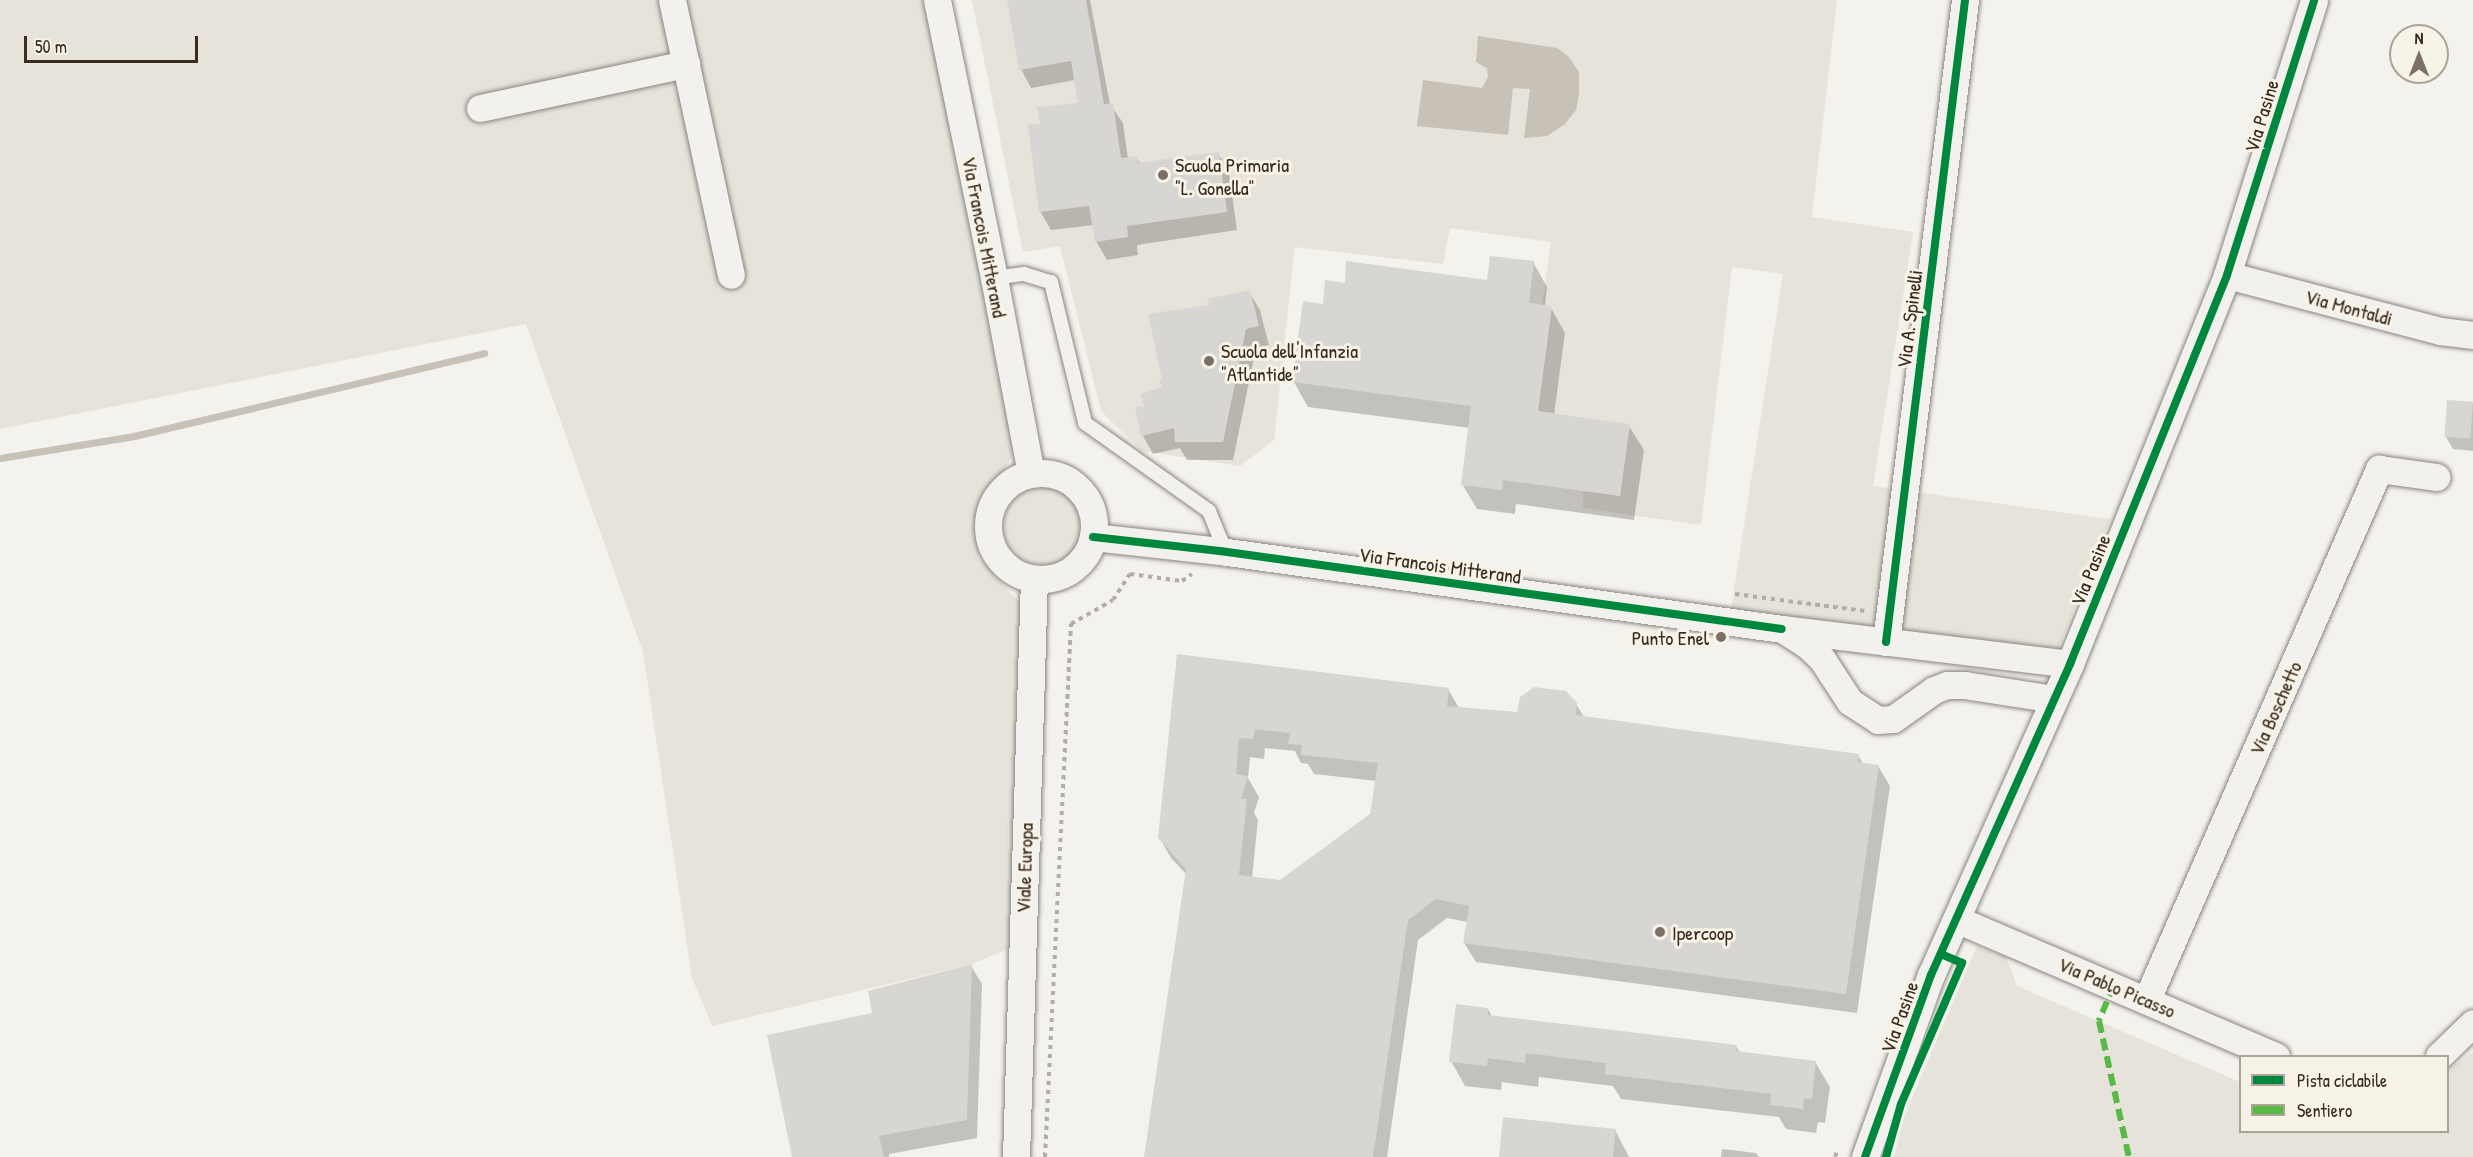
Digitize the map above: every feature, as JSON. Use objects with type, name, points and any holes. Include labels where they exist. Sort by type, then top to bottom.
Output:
[{"type":"street","points":[[672,0],[731,275]]},
{"type":"street","name":"Via Francois Mitterand","points":[[937,0],[994,278],[1031,474]]},
{"type":"street","name":"Via A. Spinelli","points":[[1874,641],[1965,0]]},
{"type":"street","name":"Via Pasine","points":[[1869,1152],[1931,975],[1958,920],[2070,664],[2227,275],[2314,0]]},
{"type":"street","points":[[480,108],[686,64]]},
{"type":"street","name":"Via Montaldi","points":[[2227,275],[2440,331],[2473,335]]},
{"type":"street","name":"Via Boschetto","points":[[2147,999],[2379,469],[2436,477]]},
{"type":"street","points":[[1048,473],[1065,478],[1079,489],[1089,503],[1094,520],[1093,537],[1088,552],[1078,565],[1065,574],[1050,579],[1034,579],[1018,575],[1004,566],[994,552],[988,536],[988,520],[992,504],[1002,490],[1015,480],[1031,474],[1048,473]]},
{"type":"street","name":"Via Francois Mitterand","points":[[1093,537],[1208,550],[1874,641],[2070,664]]},
{"type":"street","name":"Viale Europa","points":[[1016,1157],[1034,579]]},
{"type":"street","name":"Via Francois Mitterand","points":[[1782,629],[1808,645],[1826,666],[1850,702],[1878,720],[1893,719],[1934,690],[1947,685],[2054,699]]},
{"type":"street","points":[[1826,666],[1841,647],[1874,641]]},
{"type":"street","points":[[1982,688],[1996,682],[2002,676],[2002,666],[1996,655]]},
{"type":"street","name":"Via Pablo Picasso","points":[[1958,920],[2274,1055]]},
{"type":"street","points":[[2440,1055],[2473,1023]]},
{"type":"lane","points":[[994,278],[1024,274],[1051,282],[1085,423],[1209,512],[1221,540],[1208,550]]},
{"type":"path","points":[[1046,1157],[1071,624],[1113,600],[1130,574],[1182,581],[1187,578],[1208,550]]},
{"type":"path","points":[[1835,1157],[1838,1149]]},
{"type":"shaded area","points":[[0,0],[375,0],[526,324],[0,429]]},
{"type":"shaded area","points":[[375,0],[926,0],[985,264],[1014,453],[975,519],[979,558],[1032,616],[1010,948],[972,964],[712,1026],[692,978],[643,652],[526,324]]},
{"type":"shaded area","points":[[972,0],[1244,0],[1256,168],[1302,180],[1274,440],[1240,466],[1142,451],[1101,411],[1060,246],[1023,252]]},
{"type":"shaded area","points":[[1116,0],[1199,0],[1208,63],[1127,75]]},
{"type":"shaded area","points":[[1244,0],[1837,0],[1812,217],[1913,232],[1873,486],[2110,519],[2056,655],[1730,616],[1783,274],[1732,267],[1701,525],[1583,508],[1583,491],[1620,495],[1630,424],[1538,411],[1552,307],[1542,305],[1551,242],[1450,228],[1443,264],[1294,247],[1302,180],[1256,169]]},
{"type":"shaded area","points":[[1478,36],[1557,48],[1569,57],[1579,72],[1579,94],[1576,110],[1565,124],[1547,136],[1524,138],[1530,89],[1513,88],[1508,135],[1417,126],[1423,80],[1482,88],[1488,77],[1487,68],[1476,62]]},
{"type":"shaded area","points":[[1035,487],[1051,487],[1065,493],[1076,504],[1082,518],[1082,534],[1076,548],[1065,559],[1051,565],[1035,565],[1021,559],[1010,548],[1004,534],[1004,518],[1010,504],[1021,493]]},
{"type":"shaded area","points":[[1977,946],[2006,957],[2017,986],[2239,1082],[2239,1133],[2449,1133],[2449,1069],[2473,1052],[2473,1157],[1894,1157],[1905,1114]]},
{"type":"building","points":[[1007,0],[1086,0],[1104,104],[1113,103],[1121,158],[1137,156],[1138,163],[1219,152],[1227,212],[1127,226],[1128,237],[1095,242],[1089,206],[1039,212],[1028,125],[1040,124],[1037,107],[1078,103],[1071,61],[1019,70]]},
{"type":"building","points":[[1490,256],[1534,261],[1529,303],[1552,306],[1538,411],[1630,424],[1620,496],[1503,480],[1502,490],[1461,485],[1471,406],[1292,382],[1303,301],[1323,304],[1325,280],[1345,283],[1346,261],[1487,280]]},
{"type":"building","name":"Scuola dell'Infanzia \"Atlantide\"","points":[[1250,290],[1259,326],[1246,329],[1223,442],[1175,442],[1174,428],[1141,436],[1135,407],[1144,406],[1140,394],[1162,387],[1148,314],[1209,305],[1207,299]]},
{"type":"building","points":[[2447,400],[2473,402],[2470,439],[2444,437]]},
{"type":"building","name":"Ipercoop","points":[[1177,654],[1449,688],[1447,706],[1517,712],[1520,697],[1534,687],[1566,691],[1577,703],[1576,715],[1859,754],[1858,762],[1879,765],[1846,994],[1463,943],[1469,906],[1436,899],[1408,920],[1373,1157],[1144,1157],[1186,869],[1158,838]],"holes":[[[1255,729],[1290,733],[1288,744],[1302,745],[1301,755],[1378,763],[1370,814],[1280,880],[1239,875],[1247,799],[1241,799],[1248,776],[1236,774],[1239,738],[1253,739]]]},
{"type":"building","points":[[972,964],[967,1120],[879,1136],[884,1157],[792,1157],[767,1035],[872,1013],[868,991]]},
{"type":"building","points":[[1456,1004],[1488,1008],[1488,1015],[1737,1045],[1736,1051],[1816,1061],[1812,1099],[1804,1098],[1803,1109],[1770,1105],[1771,1094],[1605,1074],[1606,1063],[1526,1053],[1525,1063],[1488,1058],[1487,1066],[1449,1062]]},
{"type":"building","points":[[1503,1117],[1616,1129],[1613,1157],[1499,1157]]},
{"type":"waterway","points":[[0,458],[134,436],[484,353]]},
{"type":"marked path","points":[[2114,985],[2099,1021],[2129,1157]]},
{"type":"cycle path","points":[[1886,642],[1965,0]]},
{"type":"cycle path","points":[[1865,1157],[1931,975],[2070,664],[2227,275],[2314,0]]},
{"type":"cycle path","points":[[1093,537],[1220,551],[1782,629]]},
{"type":"cycle path","points":[[1886,1157],[1901,1104],[1962,963],[1941,954]]},
{"type":"place","name":"Scuola Primaria \"L. Gonella\"","points":[[1163,175]]},
{"type":"place","name":"Scuola dell'Infanzia \"Atlantide\"","points":[[1209,361]]},
{"type":"place","name":"Punto Enel","points":[[1721,637]]},
{"type":"place","name":"Ipercoop","points":[[1660,932]]}]
